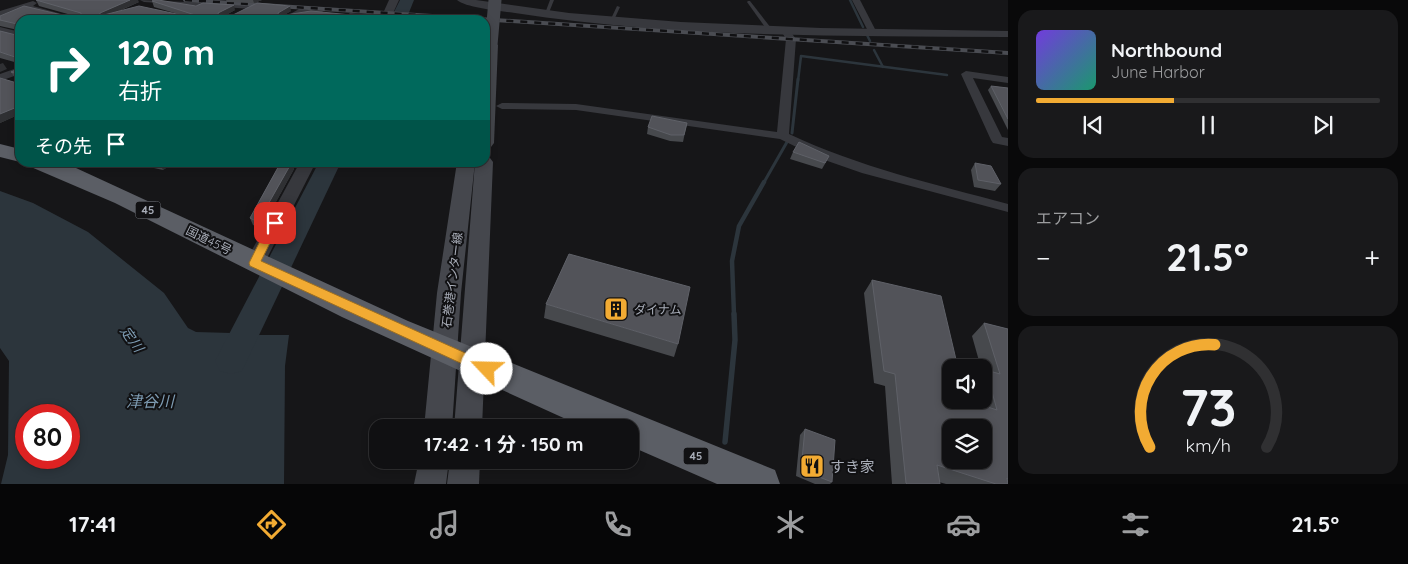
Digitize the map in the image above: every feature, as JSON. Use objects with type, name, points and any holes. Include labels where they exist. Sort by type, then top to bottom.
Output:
[{"type":"highway","points":[[0,150],[15,154]]},
{"type":"highway","name":"国道45号","points":[[51,167],[99,186],[269,270],[458,356],[605,419]]},
{"type":"highway","name":"45","points":[[639,433],[761,484]]},
{"type":"main road","points":[[484,15],[485,0]]},
{"type":"main road","points":[[490,61],[495,0]]},
{"type":"main road","name":"石巻港インター線","points":[[465,167],[449,293],[467,419]]},
{"type":"main road","name":"石巻港インター線","points":[[440,419],[458,356],[483,167]]},
{"type":"main road","points":[[430,484],[432,469]]},
{"type":"main road","points":[[463,484],[464,469]]},
{"type":"street","points":[[0,14],[42,0]]},
{"type":"street","points":[[144,0],[253,7],[236,15]]},
{"type":"street","points":[[387,15],[394,0]]},
{"type":"street","points":[[462,0],[494,8],[546,15],[714,28],[1008,34]]},
{"type":"street","points":[[856,0],[872,31]]},
{"type":"street","points":[[148,10],[140,7],[156,1]]},
{"type":"street","points":[[24,6],[59,15]]},
{"type":"street","points":[[293,15],[299,12],[333,15]]},
{"type":"street","points":[[783,136],[791,39],[784,29]]},
{"type":"street","points":[[0,30],[15,34]]},
{"type":"street","points":[[7,64],[15,67]]},
{"type":"street","points":[[13,83],[0,78],[15,71]]},
{"type":"street","points":[[1008,80],[966,74],[997,140],[1008,142]]},
{"type":"street","points":[[502,106],[586,108],[783,136],[823,154],[867,170],[1008,208]]},
{"type":"street","points":[[269,270],[306,167]]},
{"type":"lane","points":[[546,15],[552,0]]},
{"type":"lane","points":[[749,2],[769,29]]},
{"type":"lane","points":[[612,20],[618,7]]},
{"type":"water","name":"津谷川","points":[[0,191],[33,203],[88,232],[164,293],[188,328],[196,332],[231,333],[234,329],[255,329],[255,335],[289,335],[285,366],[284,484],[1,484],[8,455],[9,361],[0,348]]},
{"type":"building","points":[[36,0],[130,0],[100,13],[100,15],[81,15],[81,13]]},
{"type":"building","points":[[158,0],[196,6],[203,3],[234,5],[218,13],[219,15],[195,15],[152,1]]},
{"type":"building","points":[[257,3],[290,6],[278,13],[279,15],[233,15]]},
{"type":"building","points":[[24,6],[62,15],[15,15],[15,24],[0,20],[0,16]]},
{"type":"building","points":[[139,6],[181,15],[104,15]]},
{"type":"building","points":[[311,11],[351,15],[285,15]]},
{"type":"building","points":[[0,31],[15,35],[15,57],[0,52]]},
{"type":"building","points":[[0,78],[15,82],[15,108],[0,114]]},
{"type":"building","points":[[991,86],[1008,88],[1008,119]]},
{"type":"building","points":[[652,116],[687,123],[684,135],[671,135],[648,127]]},
{"type":"building","points":[[799,142],[829,156],[825,163],[793,152]]},
{"type":"building","points":[[975,163],[991,166],[1001,184],[978,180]]},
{"type":"building","points":[[278,167],[289,167],[258,222],[250,218]]},
{"type":"building","name":"ダイナム","points":[[569,254],[690,287],[678,344],[546,304]]},
{"type":"building","points":[[872,280],[941,296],[956,359],[942,359],[942,409],[992,408],[997,410],[992,392],[992,372],[1000,374],[984,323],[1008,329],[1008,484],[996,484],[949,469],[992,469],[992,419],[942,419],[942,467],[937,465],[940,484],[907,484],[895,374],[884,371]]},
{"type":"building","points":[[805,429],[835,440],[832,482],[801,470]]},
{"type":"waterway","points":[[400,15],[407,0]]},
{"type":"waterway","points":[[850,0],[863,27]]},
{"type":"waterway","points":[[866,33],[870,41]]},
{"type":"waterway","points":[[874,50],[883,67]]},
{"type":"waterway","points":[[798,81],[801,56],[883,67]]},
{"type":"waterway","points":[[883,67],[947,75]]},
{"type":"waterway","points":[[792,133],[798,79]]},
{"type":"waterway","points":[[763,184],[787,142]]},
{"type":"waterway","points":[[231,361],[328,167]]},
{"type":"waterway","points":[[734,315],[732,261],[739,226],[764,182]]},
{"type":"waterway","points":[[725,442],[735,340],[734,314]]},
{"type":"railway","points":[[185,0],[418,15]]},
{"type":"railway","points":[[490,20],[1008,53]]},
{"type":"place","name":"ダイナム","points":[[616,309]]},
{"type":"place","name":"すき家","points":[[812,466]]},
{"type":"route","points":[[275,223],[255,263],[487,369]]},
{"type":"water label","name":"定川","points":[[132,339]]}]
